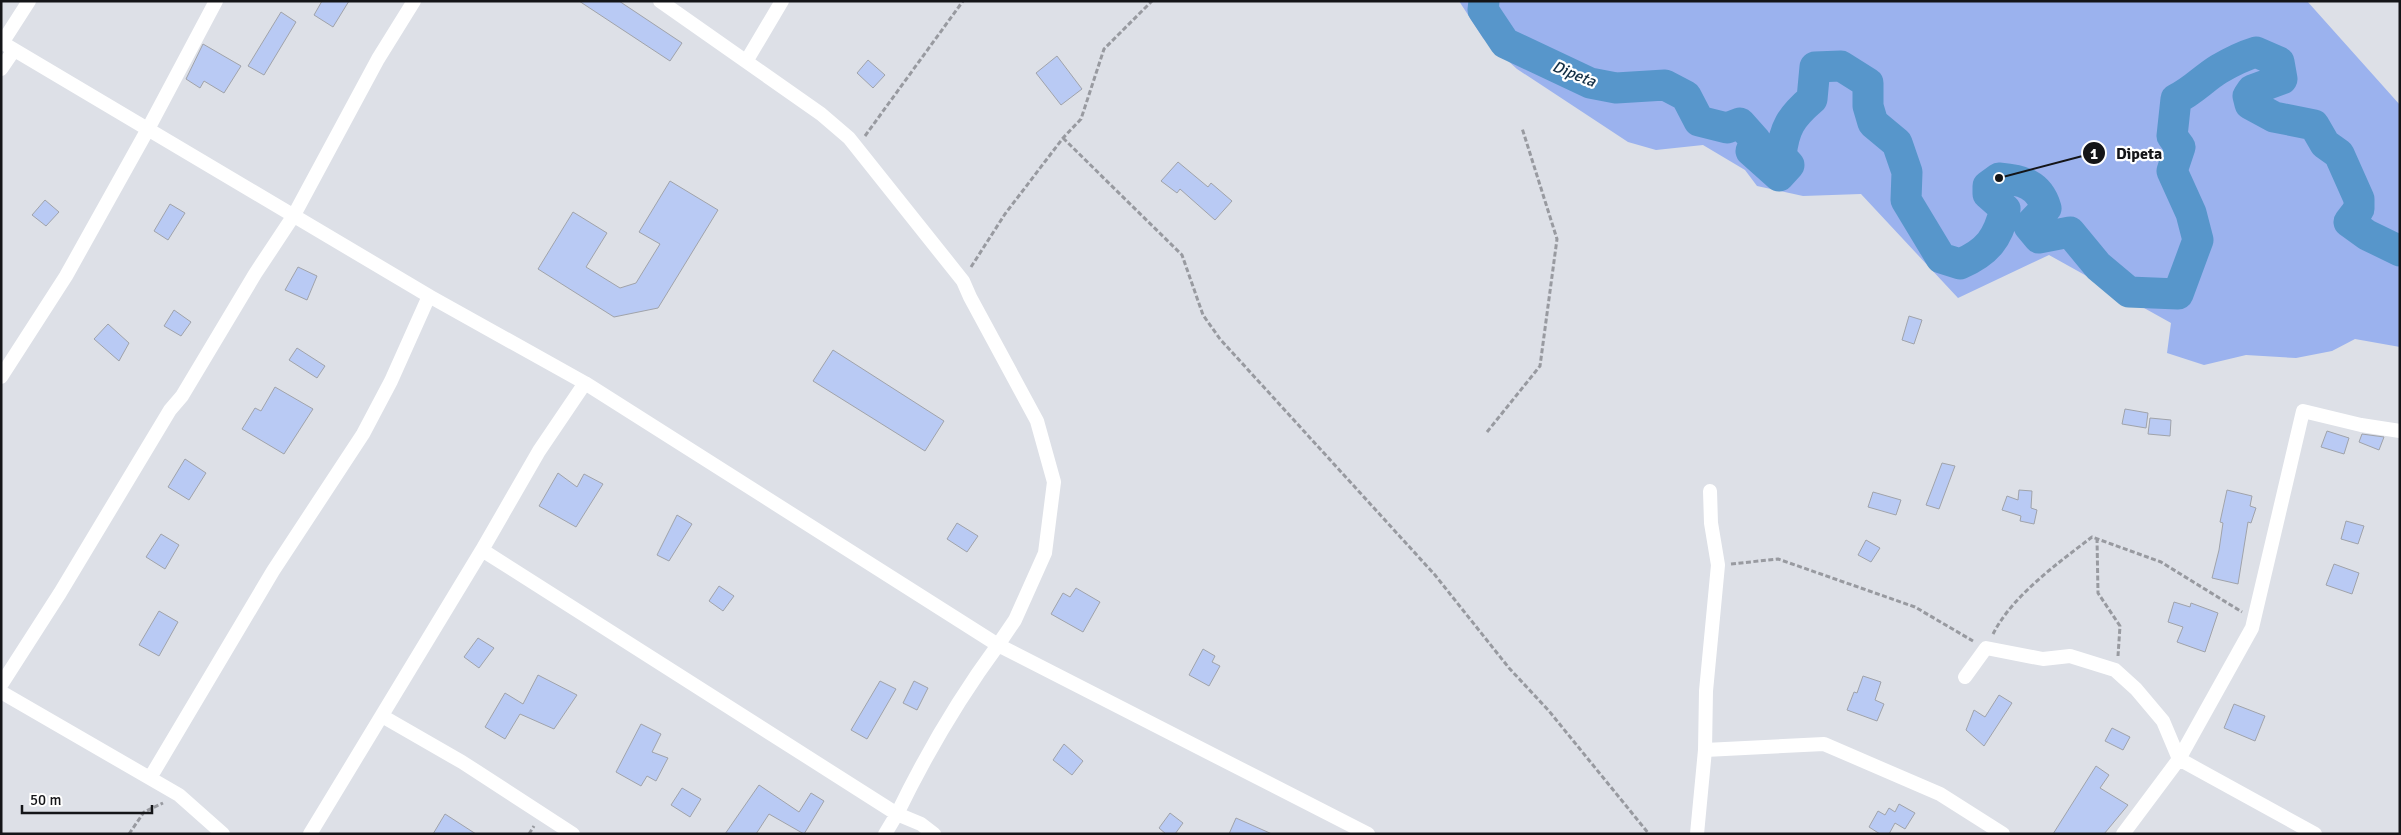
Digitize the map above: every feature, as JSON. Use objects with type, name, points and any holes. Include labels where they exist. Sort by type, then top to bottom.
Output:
[{"type":"street","points":[[1,69],[5,45],[29,1]]},
{"type":"street","points":[[1,377],[66,276],[148,129],[216,1]]},
{"type":"street","points":[[1,685],[60,594],[170,410],[182,396],[255,274],[294,215],[378,59],[414,1]]},
{"type":"street","points":[[660,1],[748,60],[821,114],[856,148],[963,281],[1037,421],[1054,482],[1045,553],[1015,620],[970,683],[926,756],[885,834]]},
{"type":"street","points":[[748,60],[782,1]]},
{"type":"street","points":[[5,45],[429,296],[585,383],[998,645],[1368,834]]},
{"type":"street","points":[[150,778],[273,571],[363,434],[391,381],[429,296]]},
{"type":"street","points":[[310,834],[482,550],[539,451],[585,383]]},
{"type":"street","points":[[2123,834],[2179,758],[2255,620],[2295,439],[2304,412],[2361,425],[2400,431]]},
{"type":"street","points":[[1697,834],[1705,750],[1706,691],[1718,565],[1711,523],[1710,491]]},
{"type":"street","points":[[482,550],[897,814],[921,824],[934,834]]},
{"type":"street","points":[[1965,677],[1986,648],[2043,660],[2070,656],[2114,670],[2136,689],[2163,721],[2179,758],[2315,834]]},
{"type":"street","points":[[1,692],[179,795],[223,834]]},
{"type":"street","points":[[382,716],[462,762],[573,834]]},
{"type":"street","points":[[1705,750],[1824,744],[1940,794],[2003,834]]},
{"type":"path","points":[[856,148],[964,1]]},
{"type":"path","points":[[963,281],[1005,214],[1063,138],[1081,119],[1104,49],[1152,1]]},
{"type":"path","points":[[1488,432],[1540,366],[1557,239],[1522,128]]},
{"type":"path","points":[[1063,138],[1182,255],[1203,314],[1220,338],[1435,575],[1509,668],[1549,711],[1649,834]]},
{"type":"path","points":[[1718,565],[1778,559],[1915,607],[1986,648],[2002,614],[2016,603],[2041,577],[2092,537],[2161,562],[2255,620]]},
{"type":"path","points":[[2097,538],[2098,593],[2120,626],[2114,670]]},
{"type":"path","points":[[129,834],[144,812],[179,795]]},
{"type":"shaded area","points":[[1459,1],[2307,1],[2400,105],[2400,347],[2355,339],[2332,351],[2296,358],[2246,355],[2204,365],[2167,353],[2171,323],[2049,255],[1958,298],[1861,194],[1803,196],[1757,186],[1745,170],[1703,145],[1656,150],[1628,142],[1517,69],[1483,38]]},
{"type":"building","points":[[322,1],[349,1],[333,27],[314,15]]},
{"type":"building","points":[[579,1],[619,1],[682,43],[670,61]]},
{"type":"building","points":[[281,12],[296,22],[264,75],[248,66]]},
{"type":"building","points":[[203,44],[241,66],[224,93],[204,81],[200,88],[186,79]]},
{"type":"building","points":[[1057,56],[1082,89],[1061,105],[1036,73]]},
{"type":"building","points":[[868,60],[885,75],[873,88],[857,73]]},
{"type":"building","points":[[1178,162],[1208,187],[1211,183],[1232,201],[1215,220],[1180,189],[1177,193],[1161,181]]},
{"type":"building","points":[[670,181],[718,210],[658,308],[614,317],[538,269],[573,212],[607,233],[586,267],[620,288],[636,283],[660,244],[639,232]]},
{"type":"building","points":[[45,200],[59,212],[46,226],[32,215]]},
{"type":"building","points":[[170,204],[185,213],[168,240],[154,231]]},
{"type":"building","points":[[298,267],[317,276],[307,300],[285,290]]},
{"type":"building","points":[[174,310],[191,322],[181,336],[164,326]]},
{"type":"building","points":[[1909,316],[1922,320],[1914,344],[1902,340]]},
{"type":"building","points":[[108,324],[129,343],[119,361],[94,339]]},
{"type":"building","points":[[297,348],[325,366],[317,378],[289,360]]},
{"type":"building","points":[[833,350],[944,421],[925,451],[813,381]]},
{"type":"building","points":[[275,387],[313,409],[284,454],[242,429],[255,408],[261,411]]},
{"type":"building","points":[[2125,409],[2148,413],[2146,428],[2122,424]]},
{"type":"building","points":[[2150,418],[2171,420],[2170,436],[2148,434]]},
{"type":"building","points":[[2327,431],[2349,438],[2344,454],[2321,447]]},
{"type":"building","points":[[2362,434],[2384,437],[2379,450],[2359,442]]},
{"type":"building","points":[[185,459],[206,473],[189,500],[168,487]]},
{"type":"building","points":[[1942,463],[1955,466],[1939,509],[1926,505]]},
{"type":"building","points":[[558,473],[577,487],[584,474],[603,484],[576,527],[539,506]]},
{"type":"building","points":[[2019,490],[2032,491],[2031,508],[2037,510],[2034,524],[2020,521],[2021,516],[2002,510],[2007,496],[2018,500]]},
{"type":"building","points":[[2227,490],[2252,496],[2250,506],[2256,508],[2251,523],[2248,522],[2238,584],[2212,578],[2219,550],[2223,523],[2220,522]]},
{"type":"building","points":[[1873,492],[1901,500],[1896,515],[1868,507]]},
{"type":"building","points":[[677,515],[692,524],[669,561],[657,555]]},
{"type":"building","points":[[2346,521],[2364,526],[2358,544],[2341,539]]},
{"type":"building","points":[[957,523],[978,536],[967,552],[947,539]]},
{"type":"building","points":[[161,534],[179,545],[165,569],[146,557]]},
{"type":"building","points":[[1866,540],[1880,548],[1871,562],[1858,555]]},
{"type":"building","points":[[2334,564],[2359,573],[2352,594],[2326,585]]},
{"type":"building","points":[[719,586],[734,596],[723,611],[709,601]]},
{"type":"building","points":[[1076,588],[1100,602],[1083,632],[1051,614],[1063,593],[1070,597]]},
{"type":"building","points":[[2174,602],[2190,607],[2191,603],[2218,613],[2205,652],[2177,642],[2183,627],[2168,622]]},
{"type":"building","points":[[159,611],[178,622],[159,656],[139,645]]},
{"type":"building","points":[[478,638],[494,648],[479,668],[464,657]]},
{"type":"building","points":[[1203,649],[1215,656],[1212,662],[1220,666],[1209,686],[1189,675]]},
{"type":"building","points":[[538,675],[577,695],[554,729],[520,714],[505,739],[485,727],[505,693],[523,704]]},
{"type":"building","points":[[1863,676],[1881,682],[1875,700],[1884,704],[1877,721],[1847,710],[1854,692],[1857,693]]},
{"type":"building","points":[[880,681],[896,689],[867,739],[851,730]]},
{"type":"building","points":[[914,681],[928,688],[917,710],[903,703]]},
{"type":"building","points":[[1999,695],[2012,703],[1984,746],[1966,730],[1974,710],[1985,717]]},
{"type":"building","points":[[2234,704],[2265,716],[2255,741],[2224,728]]},
{"type":"building","points":[[641,724],[661,734],[652,752],[668,758],[656,781],[647,776],[641,786],[616,772]]},
{"type":"building","points":[[2112,728],[2130,737],[2123,750],[2105,741]]},
{"type":"building","points":[[1064,744],[1083,761],[1072,775],[1053,760]]},
{"type":"building","points":[[2096,766],[2109,775],[2100,788],[2128,805],[2104,834],[2053,834]]},
{"type":"building","points":[[759,785],[799,812],[811,793],[824,801],[804,834],[769,814],[756,834],[725,834]]},
{"type":"building","points":[[682,788],[701,799],[690,817],[671,805]]},
{"type":"building","points":[[1899,804],[1915,813],[1905,829],[1895,823],[1889,834],[1880,834],[1869,827],[1878,811],[1885,815],[1889,808],[1895,812]]},
{"type":"building","points":[[1170,813],[1183,823],[1175,834],[1166,834],[1159,828]]},
{"type":"building","points":[[445,814],[476,834],[433,834]]},
{"type":"building","points":[[1236,818],[1272,834],[1229,834]]},
{"type":"waterway","name":"Dipeta","points":[[1484,1],[1483,10],[1505,43],[1590,83],[1616,88],[1665,85],[1686,96],[1699,121],[1727,128],[1740,123],[1756,141],[1751,151],[1779,176],[1789,165],[1781,156],[1787,130],[1794,118],[1812,99],[1815,67],[1841,66],[1868,83],[1868,106],[1873,123],[1897,143],[1907,172],[1906,200],[1941,258],[1960,264],[1985,249],[1995,236],[2005,209],[1988,194],[1988,186],[1999,178],[2015,180],[2034,188],[2043,200],[2046,208],[2029,226],[2039,238],[2070,232],[2098,266],[2129,292],[2178,294],[2198,240],[2191,213],[2172,171],[2180,147],[2172,136],[2176,99],[2219,69],[2237,59],[2256,52],[2279,62],[2282,79],[2252,90],[2248,96],[2250,104],[2274,117],[2314,125],[2325,144],[2339,154],[2359,199],[2359,209],[2349,222],[2367,235],[2400,251]]},
{"type":"place","name":"Dipeta","points":[[1999,178]]}]
